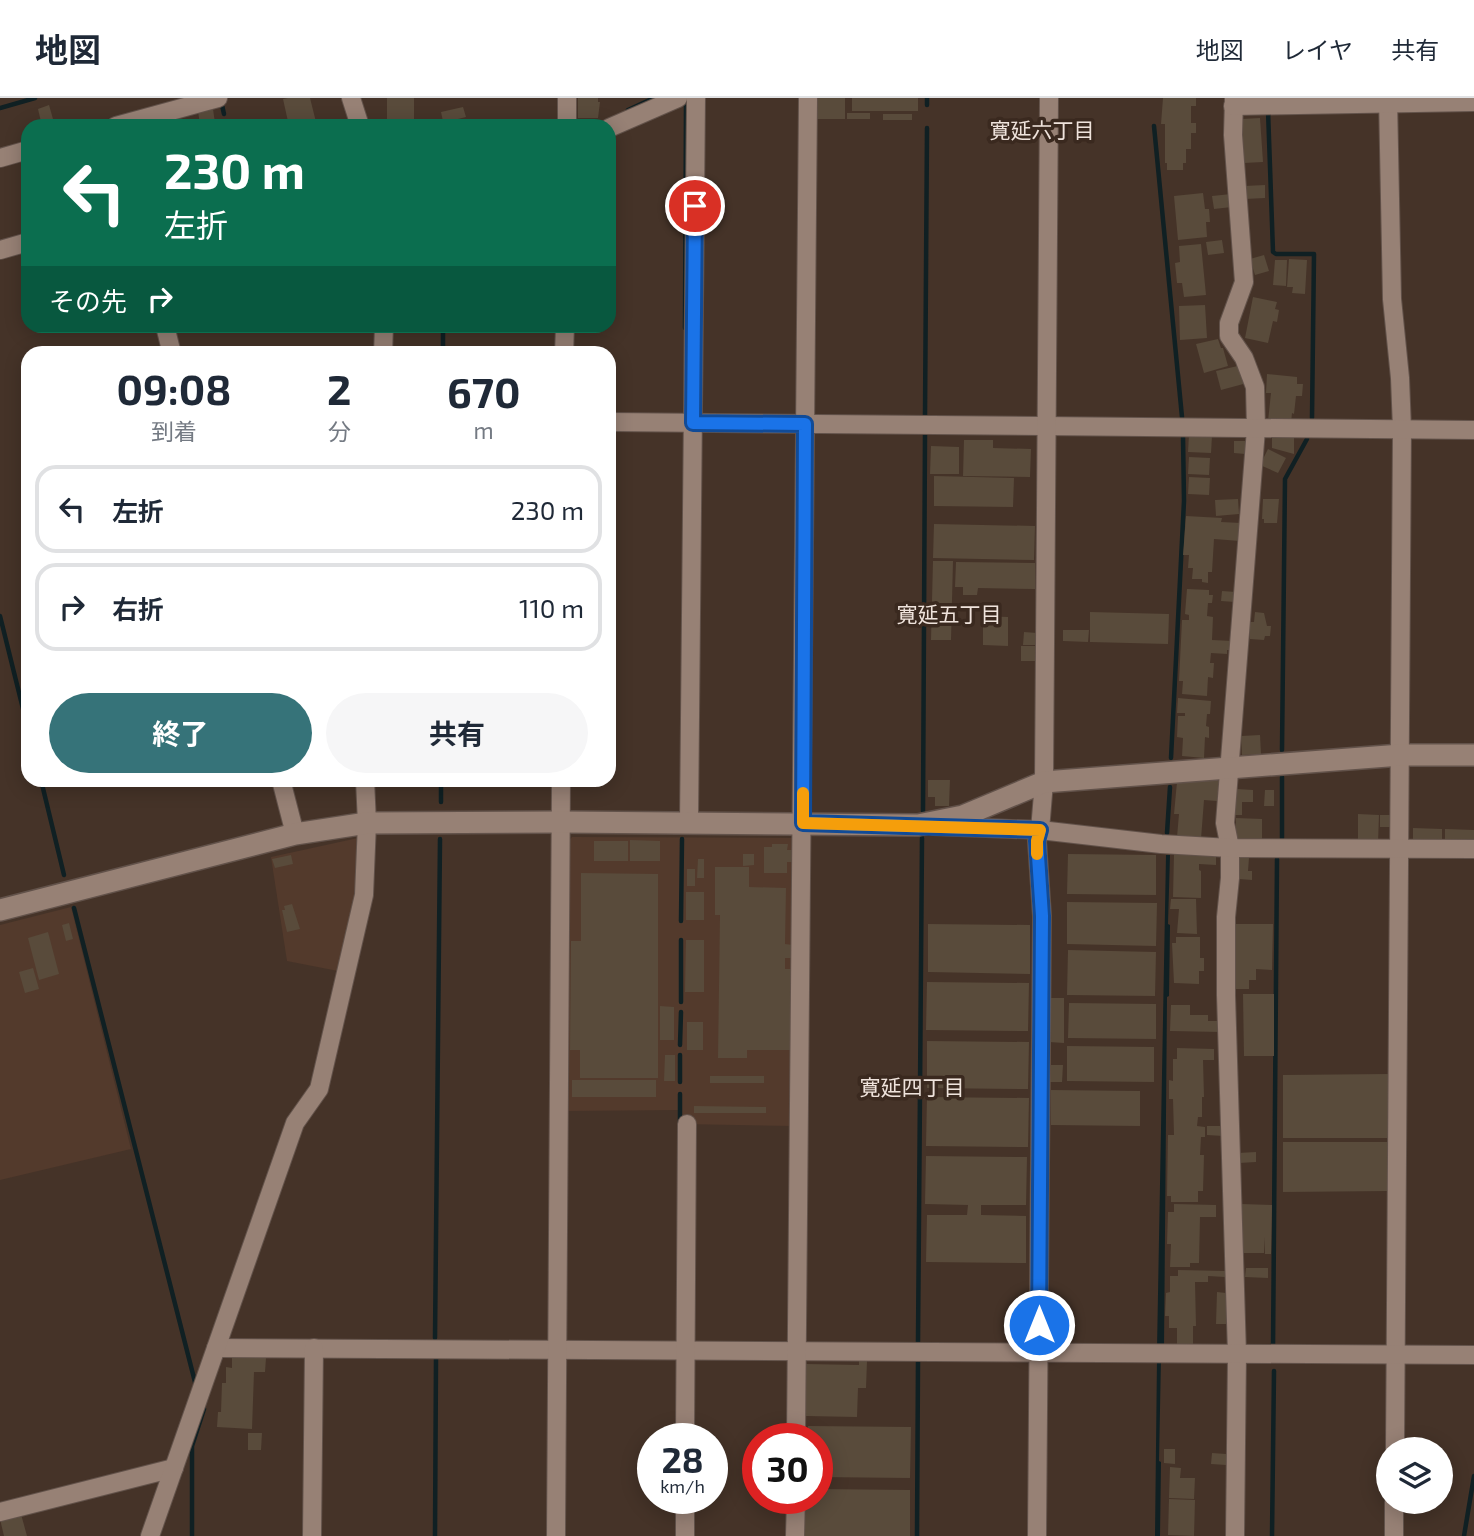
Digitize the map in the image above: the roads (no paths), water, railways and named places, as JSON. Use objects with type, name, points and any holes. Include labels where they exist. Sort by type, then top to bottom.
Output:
[{"type":"street","points":[[142,119],[218,98]]},
{"type":"street","points":[[351,98],[358,119]]},
{"type":"street","points":[[567,98],[567,119]]},
{"type":"street","points":[[616,125],[678,98]]},
{"type":"street","points":[[689,822],[696,98]]},
{"type":"street","points":[[796,1423],[807,98]]},
{"type":"street","points":[[1037,1536],[1042,916],[1037,841],[1044,782],[1049,98]]},
{"type":"street","points":[[1388,101],[1392,299],[1402,429],[1395,1437]]},
{"type":"street","points":[[1235,1536],[1237,1354],[1226,995],[1226,917],[1230,848],[1225,823],[1256,429],[1255,387],[1244,358],[1229,336],[1229,323],[1244,282],[1233,102],[1474,102]]},
{"type":"street","points":[[0,158],[21,152]]},
{"type":"street","points":[[0,250],[21,244]]},
{"type":"street","points":[[616,422],[1474,430]]},
{"type":"street","points":[[918,825],[963,816],[1044,782],[1401,755],[1474,755]]},
{"type":"street","points":[[283,787],[295,834]]},
{"type":"street","points":[[150,1536],[295,1123],[319,1089],[364,895],[367,823],[365,787]]},
{"type":"street","points":[[556,1536],[561,787]]},
{"type":"street","points":[[0,910],[295,834],[367,823],[689,822],[918,825],[1040,830],[1161,844],[1230,848],[1474,849]]},
{"type":"street","points":[[685,1423],[687,1124]]},
{"type":"street","points":[[216,1348],[1474,1355]]},
{"type":"street","points":[[312,1536],[314,1349]]},
{"type":"street","points":[[0,1512],[174,1468]]},
{"type":"street","points":[[685,1514],[685,1536]]},
{"type":"street","points":[[796,1514],[796,1536]]},
{"type":"street","points":[[1394,1514],[1394,1536]]},
{"type":"waterway","points":[[0,108],[35,98]]},
{"type":"waterway","points":[[628,110],[654,98]]},
{"type":"waterway","points":[[927,98],[927,105]]},
{"type":"waterway","points":[[685,328],[686,103]]},
{"type":"waterway","points":[[222,105],[224,114]]},
{"type":"waterway","points":[[1268,110],[1273,252],[1314,254],[1312,418]]},
{"type":"waterway","points":[[1154,126],[1182,417]]},
{"type":"waterway","points":[[925,416],[927,128]]},
{"type":"waterway","points":[[443,333],[443,346]]},
{"type":"waterway","points":[[923,811],[925,434]]},
{"type":"waterway","points":[[1171,758],[1184,501],[1183,436]]},
{"type":"waterway","points":[[1282,750],[1285,479],[1307,439]]},
{"type":"waterway","points":[[0,616],[21,701]]},
{"type":"waterway","points":[[1282,777],[1282,838]]},
{"type":"waterway","points":[[43,787],[64,875]]},
{"type":"waterway","points":[[441,787],[441,802]]},
{"type":"waterway","points":[[1167,833],[1170,787]]},
{"type":"waterway","points":[[918,1342],[922,838]]},
{"type":"waterway","points":[[435,1338],[440,839]]},
{"type":"waterway","points":[[681,921],[682,839]]},
{"type":"waterway","points":[[1273,1349],[1277,859]]},
{"type":"waterway","points":[[74,908],[196,1386]]},
{"type":"waterway","points":[[681,940],[681,1002]]},
{"type":"waterway","points":[[680,1045],[681,1012]]},
{"type":"waterway","points":[[680,1055],[680,1082]]},
{"type":"waterway","points":[[680,1094],[680,1123]]},
{"type":"waterway","points":[[435,1536],[436,1358]]},
{"type":"waterway","points":[[917,1536],[918,1362]]},
{"type":"waterway","points":[[1272,1536],[1274,1371]]},
{"type":"waterway","points":[[192,1536],[192,1446],[204,1409]]},
{"type":"waterway","points":[[1464,1536],[1474,1476]]},
{"type":"district","name":"寛延六丁目","points":[[1042,131]]},
{"type":"district","name":"寛延五丁目","points":[[949,615]]},
{"type":"district","name":"寛延四丁目","points":[[912,1088]]}]
